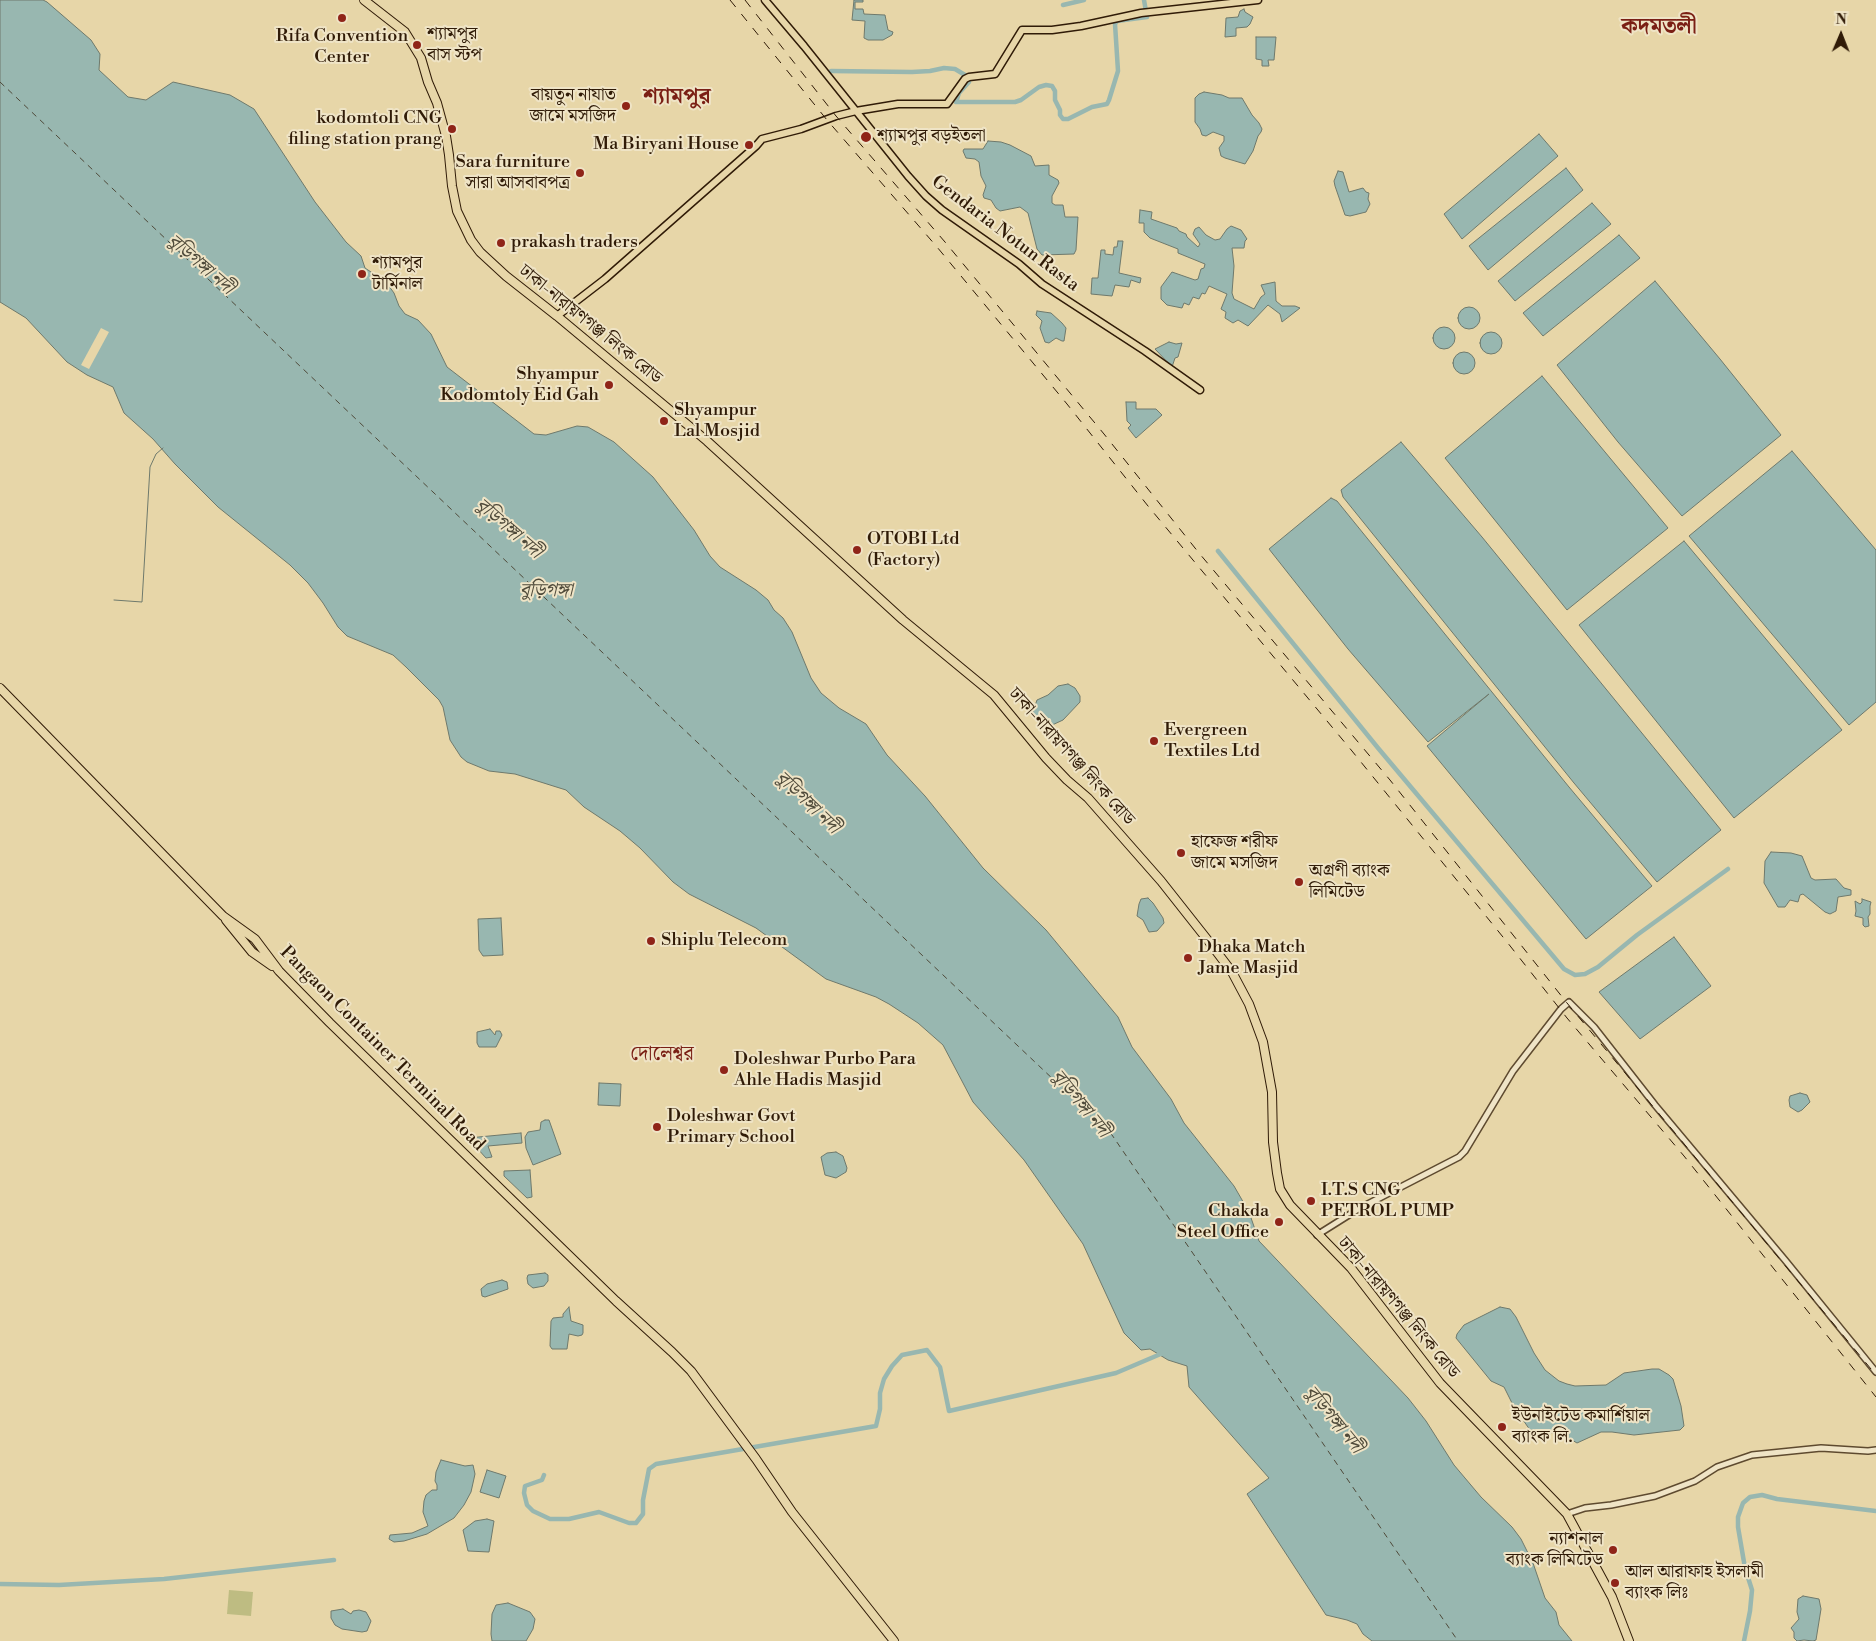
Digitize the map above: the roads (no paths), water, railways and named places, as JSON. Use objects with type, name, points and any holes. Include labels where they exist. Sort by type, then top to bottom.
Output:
[{"type":"highway","name":"ঢাকা-নারায়ণগঞ্জ লিংক রোড","points":[[364,0],[405,32],[421,58],[437,103],[446,136],[457,211],[471,240],[490,262],[558,316],[707,441],[903,620],[994,695],[1041,753],[1067,780],[1088,798],[1161,881],[1232,972],[1249,1004],[1263,1042],[1271,1083],[1274,1142],[1280,1189],[1290,1205],[1351,1268],[1440,1384],[1567,1514],[1612,1597],[1628,1639]]},
{"type":"highway","name":"Pangaon Container Terminal Road","points":[[0,688],[223,916],[252,952],[279,971],[616,1301],[691,1371],[754,1456],[792,1512],[894,1641]]},
{"type":"main road","name":"Gendaria Notun Rasta","points":[[765,0],[915,185],[942,210],[1019,264],[1042,284],[1145,351],[1200,390]]},
{"type":"main road","points":[[558,316],[605,279],[762,139],[801,129],[856,111],[898,104],[947,104],[967,78],[995,74],[1022,30],[1052,30],[1093,25],[1118,17],[1143,13],[1258,0]]},
{"type":"street","points":[[1317,1235],[1360,1208],[1459,1157],[1465,1151],[1518,1064],[1561,1009],[1569,1002],[1594,1027],[1655,1104],[1876,1372]]},
{"type":"street","points":[[1567,1514],[1585,1508],[1655,1496],[1695,1480],[1717,1467],[1752,1455],[1790,1453],[1821,1448],[1876,1450]]},
{"type":"water","name":"বুড়িগঙ্গা","points":[[0,0],[43,0],[47,2],[91,40],[100,54],[99,70],[128,97],[146,100],[173,82],[230,95],[254,109],[315,202],[346,242],[361,256],[365,268],[386,282],[405,314],[418,320],[431,334],[447,367],[534,434],[546,435],[577,426],[588,427],[614,442],[653,477],[720,567],[756,590],[768,600],[774,610],[783,618],[792,632],[811,678],[821,693],[839,708],[866,724],[887,755],[925,796],[983,868],[1046,930],[1118,1017],[1132,1047],[1171,1099],[1184,1123],[1234,1186],[1249,1212],[1259,1241],[1408,1398],[1426,1421],[1454,1465],[1521,1539],[1533,1563],[1545,1598],[1556,1612],[1559,1625],[1572,1641],[1372,1641],[1363,1634],[1357,1624],[1326,1615],[1247,1494],[1269,1478],[1189,1387],[1187,1366],[1168,1360],[1150,1349],[1141,1350],[1124,1333],[1083,1244],[1024,1160],[973,1102],[943,1045],[918,1023],[889,1004],[876,997],[826,979],[756,928],[689,894],[673,882],[640,848],[620,831],[584,807],[566,790],[515,774],[489,771],[467,762],[461,757],[450,740],[443,707],[439,700],[406,667],[393,655],[347,636],[338,627],[308,583],[290,565],[218,507],[153,439],[124,413],[113,387],[87,375],[67,362],[26,318],[0,302]]},
{"type":"water","points":[[854,0],[863,0],[863,2],[855,2],[855,9],[863,9],[864,14],[885,15],[888,30],[893,32],[892,35],[883,40],[868,40],[864,38],[865,21],[852,20]]},
{"type":"water","points":[[1244,9],[1245,12],[1253,17],[1250,24],[1247,27],[1236,28],[1236,36],[1225,37],[1226,18],[1238,17],[1240,11]]},
{"type":"water","points":[[1256,37],[1276,37],[1274,60],[1268,60],[1269,66],[1262,66],[1262,60],[1256,59]]},
{"type":"water","points":[[1204,92],[1229,98],[1242,98],[1259,123],[1262,129],[1261,132],[1245,164],[1221,156],[1219,148],[1224,141],[1224,136],[1213,132],[1206,136],[1202,135],[1195,122],[1195,98]]},
{"type":"water","points":[[1539,134],[1558,156],[1462,239],[1444,214]]},
{"type":"water","points":[[988,141],[1010,145],[1031,156],[1035,166],[1049,165],[1049,175],[1058,180],[1059,183],[1052,196],[1052,203],[1063,205],[1065,217],[1078,217],[1076,250],[1074,254],[1042,255],[1037,249],[1028,213],[1020,207],[1000,211],[991,200],[984,198],[986,186],[981,176],[979,162],[975,159],[966,158],[963,151],[964,149],[983,149]]},
{"type":"water","points":[[1566,168],[1583,190],[1488,270],[1469,246]]},
{"type":"water","points":[[1338,171],[1343,172],[1349,192],[1363,188],[1369,193],[1368,199],[1370,204],[1366,212],[1350,216],[1345,215],[1334,181]]},
{"type":"water","points":[[1592,203],[1611,224],[1515,301],[1498,281]]},
{"type":"water","points":[[1140,210],[1152,212],[1151,219],[1177,228],[1186,234],[1198,247],[1200,244],[1193,234],[1195,229],[1199,227],[1206,235],[1215,240],[1220,239],[1231,226],[1241,230],[1247,239],[1244,248],[1232,248],[1234,266],[1232,293],[1234,299],[1254,309],[1265,294],[1261,285],[1275,282],[1276,301],[1282,306],[1300,308],[1282,322],[1280,314],[1268,305],[1248,326],[1238,320],[1233,323],[1225,318],[1226,312],[1221,309],[1227,294],[1209,286],[1205,294],[1202,293],[1199,299],[1193,297],[1189,305],[1184,303],[1182,308],[1167,305],[1161,299],[1161,287],[1172,272],[1195,280],[1198,279],[1201,269],[1204,268],[1205,264],[1178,253],[1178,249],[1150,238],[1144,232],[1144,223],[1139,223]]},
{"type":"water","points":[[1619,235],[1640,258],[1543,336],[1523,313]]},
{"type":"water","points":[[1118,241],[1123,241],[1119,273],[1141,278],[1140,283],[1131,280],[1129,287],[1115,285],[1112,296],[1091,294],[1092,278],[1098,278],[1101,250],[1105,250],[1105,254],[1113,255],[1114,247],[1117,247]]},
{"type":"water","points":[[1655,281],[1781,435],[1682,516],[1618,442],[1557,365]]},
{"type":"water","points":[[1469,307],[1477,310],[1480,318],[1477,326],[1469,329],[1461,326],[1458,318],[1461,310]]},
{"type":"water","points":[[1037,311],[1051,313],[1062,323],[1066,328],[1064,341],[1056,338],[1049,343],[1045,342],[1040,328],[1042,321],[1036,315]]},
{"type":"water","points":[[1444,327],[1452,330],[1455,338],[1452,346],[1444,349],[1436,346],[1433,338],[1436,330]]},
{"type":"water","points":[[1491,332],[1499,335],[1502,343],[1499,351],[1491,354],[1483,351],[1480,343],[1483,335]]},
{"type":"water","points":[[1169,342],[1182,343],[1178,357],[1175,358],[1172,367],[1155,349]]},
{"type":"water","points":[[1464,352],[1472,355],[1475,363],[1472,371],[1464,374],[1456,371],[1453,363],[1456,355]]},
{"type":"water","points":[[1542,376],[1668,528],[1567,610],[1445,458]]},
{"type":"water","points":[[1126,402],[1136,402],[1136,409],[1156,409],[1162,415],[1136,438],[1128,428],[1131,425],[1127,421]]},
{"type":"water","points":[[1401,442],[1482,537],[1721,830],[1657,882],[1574,783],[1343,497],[1341,490]]},
{"type":"water","points":[[1792,451],[1876,550],[1876,702],[1849,725],[1689,536]]},
{"type":"water","points":[[1331,498],[1337,501],[1569,787],[1652,886],[1586,939],[1427,746],[1489,694],[1428,742],[1348,649],[1269,549]]},
{"type":"water","points":[[1684,541],[1842,730],[1734,818],[1579,625]]},
{"type":"water","points":[[1068,684],[1075,688],[1080,696],[1080,702],[1063,720],[1050,726],[1041,726],[1032,714],[1037,700],[1048,695],[1058,686]]},
{"type":"water","points":[[1771,852],[1791,853],[1802,856],[1811,878],[1815,880],[1836,879],[1844,888],[1851,890],[1851,895],[1838,897],[1836,911],[1830,914],[1803,894],[1800,895],[1798,902],[1790,900],[1785,907],[1778,907],[1764,883],[1765,861]]},
{"type":"water","points":[[1148,898],[1163,918],[1164,923],[1157,931],[1149,932],[1143,920],[1137,916],[1141,899]]},
{"type":"water","points":[[1862,899],[1871,902],[1868,917],[1869,926],[1865,927],[1863,925],[1863,918],[1855,916],[1855,901],[1860,904]]},
{"type":"water","points":[[501,918],[503,955],[483,956],[479,950],[478,919]]},
{"type":"water","points":[[1674,937],[1711,986],[1640,1039],[1599,992]]},
{"type":"water","points":[[490,1029],[495,1035],[496,1031],[500,1031],[502,1035],[496,1047],[479,1047],[477,1032]]},
{"type":"water","points":[[599,1083],[621,1084],[620,1106],[598,1105]]},
{"type":"water","points":[[1800,1093],[1807,1095],[1810,1102],[1798,1112],[1790,1107],[1789,1100],[1790,1096]]},
{"type":"water","points":[[549,1120],[561,1154],[533,1165],[526,1148],[525,1137],[528,1132],[540,1130],[541,1122]]},
{"type":"water","points":[[521,1133],[522,1143],[488,1146],[492,1157],[486,1158],[468,1138]]},
{"type":"water","points":[[836,1152],[843,1156],[847,1168],[846,1172],[836,1178],[825,1175],[821,1157],[827,1153]]},
{"type":"water","points":[[530,1170],[532,1197],[527,1198],[504,1176],[504,1171]]},
{"type":"water","points":[[545,1273],[548,1275],[548,1281],[544,1286],[533,1288],[528,1284],[528,1275]]},
{"type":"water","points":[[502,1280],[507,1282],[508,1289],[485,1297],[482,1296],[481,1289],[487,1284]]},
{"type":"water","points":[[569,1307],[571,1321],[583,1325],[583,1333],[578,1336],[569,1334],[567,1349],[552,1349],[550,1346],[551,1321],[553,1318],[563,1317],[563,1314]]},
{"type":"water","points":[[1500,1307],[1510,1309],[1545,1370],[1559,1381],[1575,1386],[1606,1385],[1624,1373],[1652,1369],[1659,1369],[1669,1375],[1673,1379],[1681,1406],[1684,1426],[1680,1430],[1634,1435],[1601,1432],[1577,1443],[1562,1434],[1530,1430],[1514,1407],[1504,1387],[1491,1381],[1456,1338],[1464,1325]]},
{"type":"water","points":[[441,1460],[465,1466],[473,1465],[475,1474],[471,1492],[464,1505],[454,1518],[427,1534],[404,1541],[394,1542],[389,1539],[390,1535],[412,1533],[428,1526],[423,1512],[424,1501],[426,1495],[432,1490],[437,1490],[436,1472]]},
{"type":"water","points":[[487,1470],[506,1476],[499,1498],[480,1492]]},
{"type":"water","points":[[487,1519],[494,1521],[489,1552],[468,1551],[463,1530],[475,1521]]},
{"type":"water","points":[[1803,1596],[1819,1599],[1821,1609],[1816,1640],[1813,1641],[1797,1641],[1791,1628],[1799,1619],[1797,1612],[1798,1599]]},
{"type":"water","points":[[508,1603],[530,1612],[535,1619],[533,1629],[526,1641],[492,1641],[492,1614],[496,1605]]},
{"type":"water","points":[[343,1609],[351,1614],[353,1611],[359,1610],[366,1612],[371,1621],[367,1631],[342,1629],[335,1625],[331,1618],[331,1611]]},
{"type":"waterway","points":[[1063,5],[1084,0]]},
{"type":"waterway","points":[[831,71],[912,72],[944,68],[955,69],[965,75],[969,82],[959,93],[956,102],[1015,102],[1039,87],[1052,86],[1055,91],[1055,100],[1060,110],[1060,115],[1063,119],[1068,119],[1092,107],[1107,104],[1118,71],[1115,24],[1117,21],[1147,17],[1144,0]]},
{"type":"waterway","points":[[114,600],[142,602],[150,467],[156,454],[163,448]]},
{"type":"waterway","points":[[1218,551],[1378,748],[1564,969],[1575,975],[1585,974],[1598,967],[1637,935],[1728,869]]},
{"type":"waterway","points":[[544,1475],[542,1480],[525,1486],[524,1493],[527,1505],[533,1511],[550,1519],[569,1519],[599,1512],[629,1523],[636,1523],[643,1514],[643,1500],[649,1469],[656,1464],[876,1426],[880,1409],[880,1393],[884,1379],[902,1355],[927,1350],[940,1367],[949,1411],[1116,1373],[1163,1353]]},
{"type":"waterway","points":[[1744,1641],[1752,1590],[1745,1568],[1738,1527],[1738,1517],[1743,1503],[1750,1497],[1762,1495],[1777,1499],[1876,1511]]},
{"type":"waterway","points":[[0,1584],[59,1585],[164,1579],[334,1560]]},
{"type":"railway","points":[[730,0],[827,120],[937,247],[1067,404],[1148,506],[1352,751],[1567,1018],[1684,1156],[1876,1397]]},
{"type":"railway","points":[[745,0],[836,116],[945,242],[1104,434],[1199,553],[1390,780],[1567,1003],[1876,1375]]},
{"type":"place","name":"Rifa Convention Center","points":[[342,18]]},
{"type":"place","name":"শ্যামপুর বাস স্টপ","points":[[417,45]]},
{"type":"place","name":"বায়তুন নাযাত জামে মসজিদ","points":[[626,106]]},
{"type":"place","name":"kodomtoli CNG filing station prang","points":[[452,129]]},
{"type":"place","name":"শ্যামপুর বড়ইতলা","points":[[866,137]]},
{"type":"place","name":"Ma Biryani House","points":[[749,145]]},
{"type":"place","name":"Sara furniture সারা আসবাবপত্র","points":[[580,173]]},
{"type":"place","name":"prakash traders","points":[[501,243]]},
{"type":"place","name":"শ্যামপুর টার্মিনাল","points":[[362,274]]},
{"type":"place","name":"Shyampur Kodomtoly Eid Gah","points":[[609,385]]},
{"type":"place","name":"Shyampur Lal Mosjid","points":[[664,421]]},
{"type":"place","name":"OTOBI Ltd (Factory)","points":[[857,550]]},
{"type":"place","name":"Evergreen Textiles Ltd","points":[[1154,741]]},
{"type":"place","name":"হাফেজ শরীফ জামে মসজিদ","points":[[1181,853]]},
{"type":"place","name":"অগ্রণী ব্যাংক লিমিটেড","points":[[1299,882]]},
{"type":"place","name":"Shiplu Telecom","points":[[651,941]]},
{"type":"place","name":"Dhaka Match Jame Masjid","points":[[1188,958]]},
{"type":"place","name":"Doleshwar Purbo Para Ahle Hadis Masjid","points":[[724,1070]]},
{"type":"place","name":"Doleshwar Govt Primary School","points":[[657,1127]]},
{"type":"place","name":"I.T.S CNG PETROL PUMP","points":[[1311,1201]]},
{"type":"place","name":"Chakda Steel Office","points":[[1279,1222]]},
{"type":"place","name":"ইউনাইটেড কমার্শিয়াল ব্যাংক লি.","points":[[1502,1427]]},
{"type":"place","name":"ন্যাশনাল ব্যাংক লিমিটেড","points":[[1613,1550]]},
{"type":"place","name":"আল আরাফাহ ইসলামী ব্যাংক লিঃ","points":[[1615,1583]]},
{"type":"district","name":"কদমতলী","points":[[1659,28]]},
{"type":"district","name":"শ্যামপুর","points":[[677,98]]},
{"type":"district","name":"দোলেশ্বর","points":[[662,1055]]},
{"type":"water label","name":"বুড়িগঙ্গা নদী","points":[[200,265]]},
{"type":"water label","name":"বুড়িগঙ্গা নদী","points":[[508,529]]},
{"type":"water label","name":"বুড়িগঙ্গা নদী","points":[[807,803]]},
{"type":"water label","name":"বুড়িগঙ্গা নদী","points":[[1080,1104]]},
{"type":"water label","name":"বুড়িগঙ্গা নদী","points":[[1333,1420]]}]
